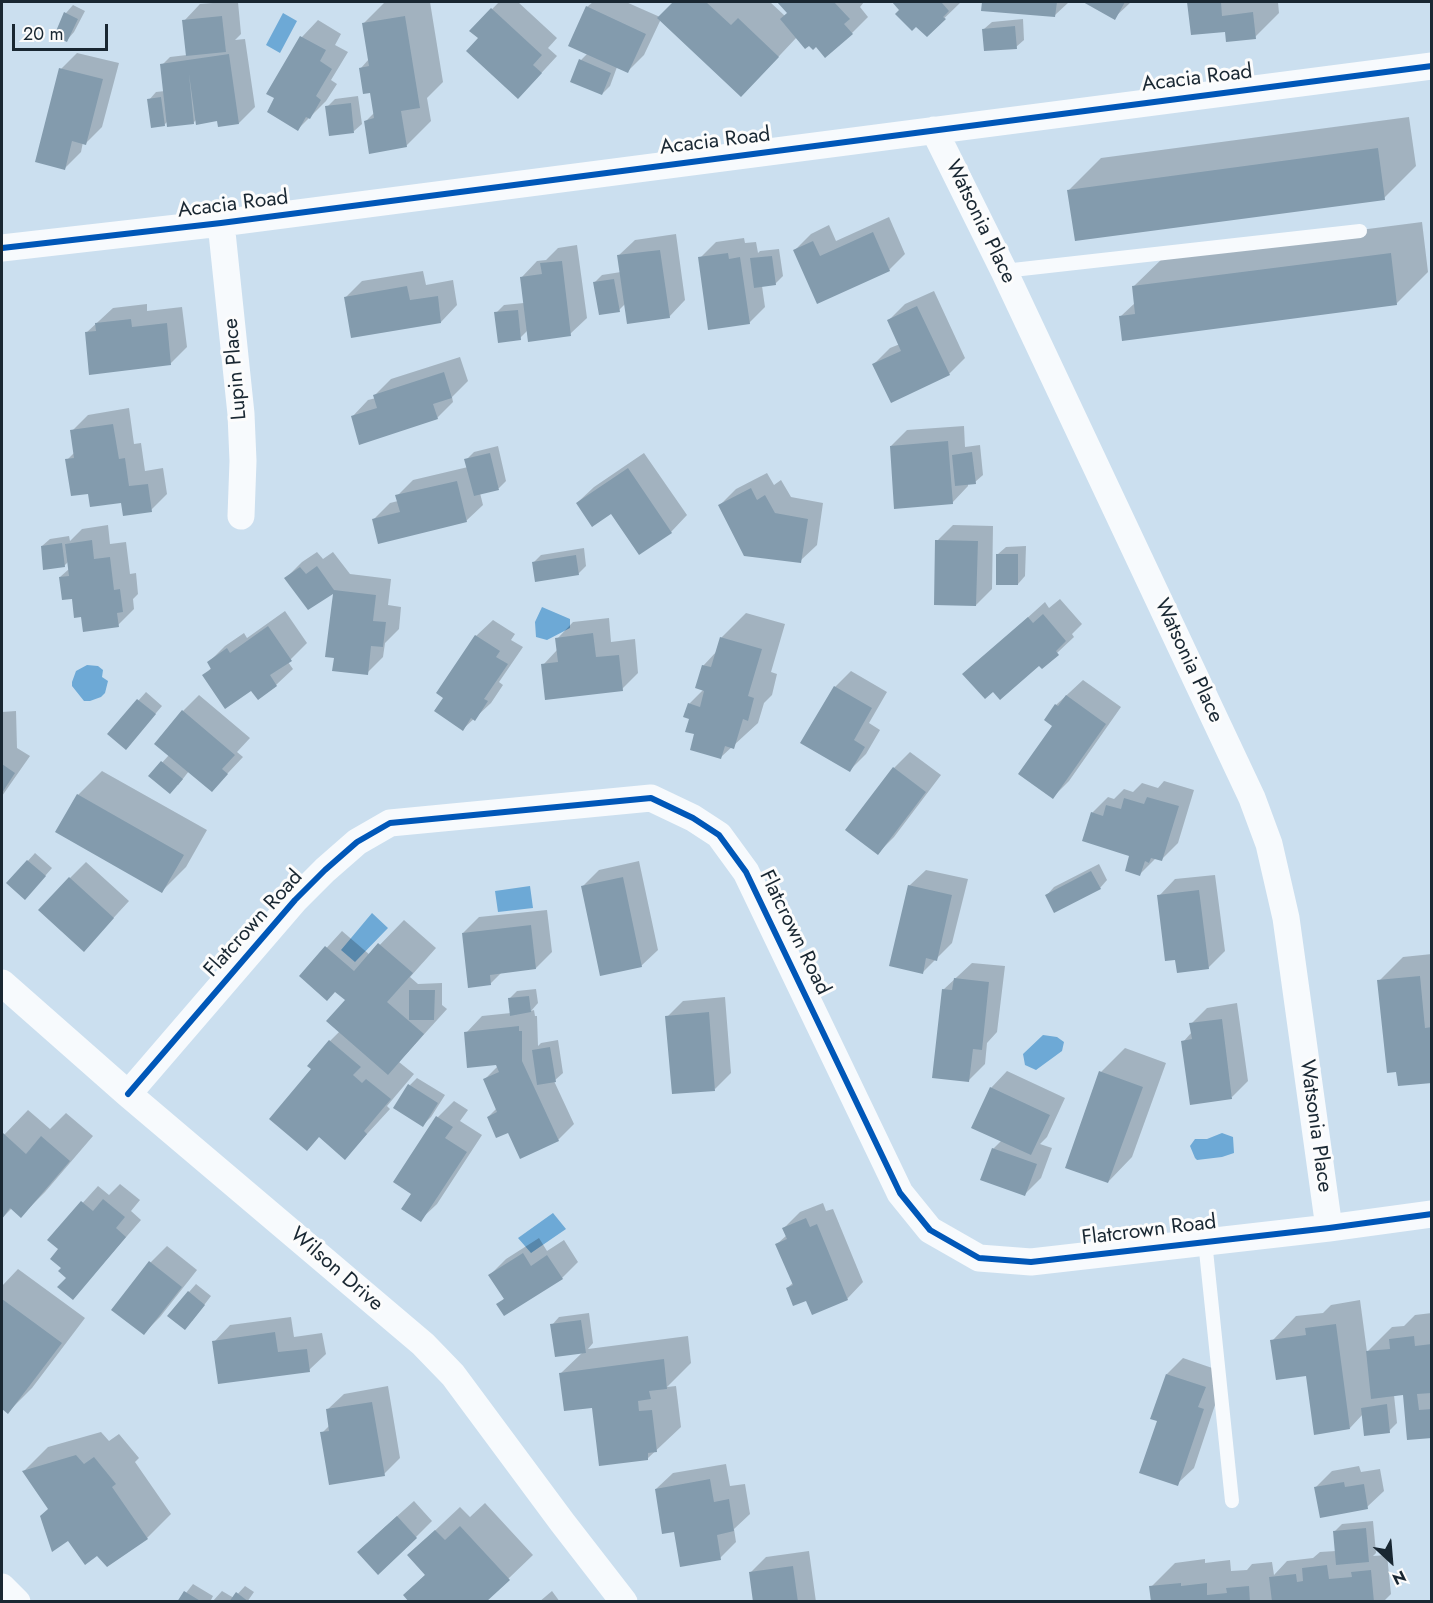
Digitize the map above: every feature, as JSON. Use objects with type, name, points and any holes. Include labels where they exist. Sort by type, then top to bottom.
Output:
[{"type":"street","name":"Acacia Road","points":[[2,248],[221,223],[1431,66]]},
{"type":"street","name":"Watsonia Place","points":[[934,130],[1004,272],[1252,798],[1269,844],[1286,918],[1329,1228]]},
{"type":"street","name":"Lupin Place","points":[[221,223],[241,414],[243,461],[241,516]]},
{"type":"street","name":"Flatcrown Road","points":[[128,1094],[317,878],[357,842],[390,823],[651,798],[693,818],[719,835],[747,872],[900,1193],[930,1230],[979,1258],[1031,1262],[1431,1214]]},
{"type":"street","name":"Wilson Drive","points":[[2,983],[128,1094],[423,1344],[453,1375],[624,1602]]},
{"type":"street","points":[[2,1587],[17,1602]]},
{"type":"lane","points":[[1004,272],[1360,231]]},
{"type":"lane","points":[[1204,1241],[1232,1501]]},
{"type":"water","points":[[283,13],[297,21],[280,53],[266,45]]},
{"type":"water","points":[[542,607],[570,619],[570,628],[547,640],[536,637],[535,622]]},
{"type":"water","points":[[87,665],[98,666],[103,670],[102,677],[108,681],[105,693],[101,697],[84,701],[72,686],[72,682],[76,671]]},
{"type":"water","points":[[530,886],[533,908],[498,912],[495,891]]},
{"type":"water","points":[[372,913],[388,928],[355,962],[341,950]]},
{"type":"water","points":[[1043,1035],[1057,1037],[1064,1042],[1062,1051],[1036,1070],[1025,1065],[1023,1054]]},
{"type":"water","points":[[1222,1133],[1233,1137],[1234,1153],[1222,1157],[1197,1160],[1195,1158],[1190,1146],[1195,1139],[1207,1139]]},
{"type":"water","points":[[553,1213],[566,1229],[531,1253],[518,1238]]},
{"type":"building","points":[[673,2],[706,2],[731,25],[738,18],[779,57],[741,97],[657,18]]},
{"type":"building","points":[[777,2],[834,2],[850,19],[844,24],[853,34],[825,58],[816,47],[813,50],[809,46],[805,49],[780,19],[787,13]]},
{"type":"building","points":[[892,2],[943,2],[949,11],[943,17],[946,19],[927,37],[916,27],[912,31],[895,14],[899,10]]},
{"type":"building","points":[[982,2],[1057,2],[1055,17],[981,11]]},
{"type":"building","points":[[1083,2],[1125,2],[1115,20]]},
{"type":"building","points":[[1187,2],[1221,2],[1222,16],[1253,12],[1256,39],[1226,42],[1225,32],[1191,35]]},
{"type":"building","points":[[586,6],[646,34],[628,73],[568,46]]},
{"type":"building","points":[[491,8],[542,55],[533,65],[542,73],[518,99],[466,51],[478,38],[469,31]]},
{"type":"building","points":[[64,12],[78,19],[67,42],[54,36]]},
{"type":"building","points":[[222,16],[226,52],[186,56],[182,20]]},
{"type":"building","points":[[405,16],[420,108],[401,111],[407,147],[369,154],[364,121],[374,118],[370,93],[363,94],[359,68],[369,66],[362,23]]},
{"type":"building","points":[[1015,26],[1017,49],[984,51],[982,29]]},
{"type":"building","points":[[300,36],[326,50],[320,61],[332,69],[316,96],[321,100],[310,119],[306,117],[298,131],[267,112],[274,98],[266,94]]},
{"type":"building","points":[[229,54],[239,124],[218,127],[217,121],[196,125],[189,74],[194,124],[167,127],[160,64]]},
{"type":"building","points":[[579,59],[611,73],[602,95],[570,82]]},
{"type":"building","points":[[59,68],[103,79],[86,145],[72,141],[65,170],[35,162]]},
{"type":"building","points":[[161,97],[165,126],[151,128],[147,99]]},
{"type":"building","points":[[351,103],[354,133],[329,136],[325,106]]},
{"type":"building","points":[[1378,148],[1385,200],[1075,241],[1067,190]]},
{"type":"building","points":[[873,232],[890,271],[817,304],[793,250],[813,241],[820,256]]},
{"type":"building","points":[[660,250],[670,318],[627,324],[617,255]]},
{"type":"building","points":[[728,253],[729,259],[740,257],[750,324],[708,330],[698,257]]},
{"type":"building","points":[[1391,253],[1397,305],[1122,341],[1119,316],[1135,314],[1132,286]]},
{"type":"building","points":[[772,256],[776,285],[754,288],[750,258]]},
{"type":"building","points":[[562,261],[571,336],[528,342],[520,277],[542,274],[540,263]]},
{"type":"building","points":[[614,279],[620,312],[599,315],[593,282]]},
{"type":"building","points":[[407,286],[410,300],[438,296],[441,323],[351,338],[344,297]]},
{"type":"building","points":[[917,306],[950,375],[891,403],[872,364],[901,351],[887,320]]},
{"type":"building","points":[[518,310],[521,340],[498,343],[494,312]]},
{"type":"building","points":[[131,319],[132,327],[167,323],[171,365],[89,375],[85,332],[96,331],[95,323]]},
{"type":"building","points":[[444,372],[452,398],[433,404],[438,419],[359,445],[351,416],[377,408],[373,395]]},
{"type":"building","points":[[113,424],[119,459],[125,458],[129,486],[148,484],[152,512],[123,516],[121,503],[90,507],[88,494],[71,496],[65,459],[74,458],[70,430]]},
{"type":"building","points":[[948,441],[953,504],[894,509],[890,446]]},
{"type":"building","points":[[972,452],[976,484],[955,486],[952,455]]},
{"type":"building","points":[[490,453],[499,490],[474,496],[464,459]]},
{"type":"building","points":[[628,468],[672,533],[639,555],[611,514],[592,527],[576,503]]},
{"type":"building","points":[[457,481],[467,522],[378,544],[372,519],[400,512],[395,495]]},
{"type":"building","points":[[751,488],[757,500],[765,495],[775,513],[808,519],[801,563],[744,556],[718,505]]},
{"type":"building","points":[[92,540],[94,559],[110,557],[114,590],[120,589],[123,612],[117,613],[119,627],[83,632],[81,617],[74,618],[72,599],[62,600],[59,577],[69,576],[65,544]]},
{"type":"building","points":[[935,540],[978,541],[976,606],[934,605]]},
{"type":"building","points":[[62,543],[65,567],[43,570],[41,546]]},
{"type":"building","points":[[996,554],[1018,554],[1018,585],[996,585]]},
{"type":"building","points":[[576,555],[579,575],[535,582],[532,562]]},
{"type":"building","points":[[317,566],[334,590],[376,595],[373,621],[386,622],[383,647],[371,646],[368,675],[332,671],[334,658],[325,657],[333,594],[308,610],[284,578],[300,567],[306,574]]},
{"type":"building","points":[[1043,614],[1066,641],[1056,651],[1059,655],[1042,669],[1039,666],[1000,700],[993,692],[985,699],[962,674],[1028,617],[1033,623]]},
{"type":"building","points":[[268,626],[292,661],[270,675],[277,686],[258,700],[251,691],[225,709],[202,675],[211,669],[207,662],[227,648],[230,653]]},
{"type":"building","points":[[593,633],[596,657],[619,655],[623,691],[545,700],[541,664],[558,662],[555,638]]},
{"type":"building","points":[[475,635],[500,651],[496,657],[508,664],[484,699],[488,701],[475,721],[471,718],[463,731],[434,711],[443,698],[436,693]]},
{"type":"building","points":[[720,637],[762,649],[748,696],[754,698],[748,721],[743,719],[734,749],[725,746],[721,759],[690,750],[694,734],[685,732],[689,719],[683,717],[688,703],[700,707],[704,691],[695,688],[702,665],[711,667]]},
{"type":"building","points":[[834,686],[872,708],[854,740],[865,747],[850,772],[800,743]]},
{"type":"building","points":[[1066,695],[1106,724],[1053,799],[1018,774],[1052,726],[1044,720],[1055,704],[1058,706]]},
{"type":"building","points":[[137,699],[156,714],[126,750],[107,734]]},
{"type":"building","points":[[182,710],[235,755],[222,769],[228,774],[212,792],[154,744]]},
{"type":"building","points":[[161,761],[183,779],[170,794],[148,776]]},
{"type":"building","points":[[2,764],[15,773],[2,793]]},
{"type":"building","points":[[893,767],[926,792],[878,855],[845,830]]},
{"type":"building","points":[[77,794],[184,855],[162,893],[55,832]]},
{"type":"building","points":[[1147,797],[1179,806],[1162,861],[1151,858],[1149,863],[1145,861],[1140,876],[1125,871],[1129,856],[1082,841],[1091,812],[1103,816],[1106,805],[1121,809],[1124,798],[1144,804]]},
{"type":"building","points":[[27,860],[46,876],[25,900],[6,883]]},
{"type":"building","points":[[1091,871],[1101,889],[1054,913],[1045,895]]},
{"type":"building","points":[[69,877],[114,918],[84,952],[38,910]]},
{"type":"building","points":[[623,877],[642,967],[600,976],[581,886]]},
{"type":"building","points":[[908,885],[952,895],[937,961],[926,958],[923,974],[889,966]]},
{"type":"building","points":[[1199,890],[1209,969],[1177,973],[1175,960],[1165,961],[1157,895]]},
{"type":"building","points":[[531,925],[536,969],[490,975],[491,985],[468,988],[462,933]]},
{"type":"building","points":[[378,943],[413,973],[387,1002],[424,1034],[388,1075],[326,1021],[345,1000],[335,992],[327,1001],[299,976],[325,946],[354,971]]},
{"type":"building","points":[[1420,976],[1425,1028],[1432,1027],[1432,1083],[1398,1086],[1396,1072],[1387,1073],[1377,980]]},
{"type":"building","points":[[954,978],[989,982],[982,1050],[973,1049],[969,1082],[932,1078],[942,989],[952,990]]},
{"type":"building","points":[[409,990],[435,990],[434,1020],[409,1020]]},
{"type":"building","points":[[529,996],[531,1012],[510,1016],[508,998]]},
{"type":"building","points":[[709,1012],[715,1091],[672,1094],[665,1016]]},
{"type":"building","points":[[1222,1019],[1232,1099],[1190,1105],[1181,1041],[1192,1039],[1189,1023]]},
{"type":"building","points":[[519,1026],[519,1031],[522,1031],[522,1061],[559,1141],[520,1159],[508,1133],[496,1138],[487,1117],[497,1112],[483,1079],[499,1072],[496,1065],[467,1068],[464,1032]]},
{"type":"building","points":[[329,1040],[361,1067],[353,1075],[362,1083],[366,1079],[391,1099],[364,1131],[367,1134],[345,1160],[319,1137],[307,1151],[269,1119],[311,1069],[307,1066]]},
{"type":"building","points":[[550,1047],[556,1082],[537,1085],[532,1050]]},
{"type":"building","points":[[1099,1071],[1143,1087],[1108,1183],[1065,1168]]},
{"type":"building","points":[[408,1084],[438,1103],[423,1127],[393,1108]]},
{"type":"building","points":[[990,1087],[1050,1115],[1031,1155],[971,1128]]},
{"type":"building","points":[[436,1116],[453,1127],[445,1138],[467,1152],[421,1222],[401,1209],[411,1194],[393,1182]]},
{"type":"building","points":[[3,1133],[26,1154],[41,1136],[70,1161],[21,1218],[10,1208],[2,1219]]},
{"type":"building","points":[[992,1148],[1037,1164],[1025,1196],[980,1180]]},
{"type":"building","points":[[103,1199],[125,1217],[116,1228],[126,1237],[73,1300],[57,1287],[66,1278],[58,1271],[61,1268],[50,1259],[58,1249],[47,1240],[81,1201],[93,1211]]},
{"type":"building","points":[[806,1218],[810,1227],[817,1224],[848,1300],[812,1315],[806,1301],[793,1306],[786,1288],[793,1285],[775,1244],[787,1239],[782,1228]]},
{"type":"building","points":[[523,1253],[531,1266],[547,1255],[563,1279],[504,1316],[496,1304],[504,1299],[488,1275]]},
{"type":"building","points":[[149,1261],[182,1287],[144,1335],[111,1310]]},
{"type":"building","points":[[188,1291],[205,1305],[185,1330],[167,1316]]},
{"type":"building","points":[[2,1299],[62,1343],[8,1414],[2,1409]]},
{"type":"building","points":[[581,1320],[586,1353],[555,1357],[550,1324]]},
{"type":"building","points":[[1336,1324],[1350,1429],[1314,1435],[1306,1376],[1276,1380],[1270,1340],[1306,1335],[1305,1328]]},
{"type":"building","points":[[275,1332],[278,1352],[307,1349],[310,1372],[218,1384],[212,1341]]},
{"type":"building","points":[[1414,1336],[1415,1346],[1432,1344],[1432,1393],[1417,1394],[1419,1410],[1432,1409],[1432,1438],[1407,1440],[1403,1395],[1371,1399],[1366,1351],[1390,1349],[1389,1339]]},
{"type":"building","points":[[664,1359],[667,1389],[649,1391],[651,1399],[638,1401],[639,1411],[652,1410],[657,1452],[648,1453],[648,1460],[599,1466],[592,1408],[564,1411],[559,1373]]},
{"type":"building","points":[[1166,1374],[1206,1387],[1198,1407],[1204,1409],[1178,1486],[1139,1473],[1157,1421],[1150,1419]]},
{"type":"building","points":[[372,1402],[385,1476],[329,1485],[320,1432],[329,1431],[326,1409]]},
{"type":"building","points":[[1387,1404],[1390,1433],[1364,1436],[1361,1408]]},
{"type":"building","points":[[76,1455],[84,1464],[94,1457],[116,1484],[112,1487],[148,1539],[107,1567],[97,1556],[85,1565],[68,1541],[52,1552],[40,1516],[48,1509],[22,1471]]},
{"type":"building","points":[[710,1479],[714,1502],[729,1499],[734,1531],[717,1535],[721,1560],[680,1567],[674,1532],[662,1534],[655,1489]]},
{"type":"building","points":[[1344,1482],[1345,1487],[1364,1484],[1368,1509],[1320,1518],[1314,1487]]},
{"type":"building","points":[[397,1516],[417,1538],[378,1575],[357,1552]]},
{"type":"building","points":[[460,1526],[510,1580],[486,1602],[409,1602],[403,1595],[425,1575],[407,1555],[435,1530],[445,1540]]},
{"type":"building","points":[[1366,1528],[1369,1562],[1336,1565],[1333,1531]]},
{"type":"building","points":[[1327,1565],[1329,1579],[1352,1577],[1351,1572],[1371,1570],[1374,1602],[1272,1602],[1269,1577],[1296,1574],[1297,1582],[1303,1581],[1302,1568]]},
{"type":"building","points":[[793,1566],[798,1602],[753,1602],[749,1572]]},
{"type":"building","points":[[1181,1583],[1181,1586],[1207,1583],[1207,1595],[1227,1593],[1226,1588],[1249,1586],[1250,1602],[1151,1602],[1149,1586]]},
{"type":"building","points":[[184,1591],[202,1602],[177,1602]]},
{"type":"building","points":[[236,1592],[249,1602],[229,1602]]},
{"type":"cycle path","points":[[2,248],[221,223],[1432,66]]},
{"type":"cycle path","points":[[128,1094],[295,900],[357,842],[390,823],[651,798],[693,818],[719,835],[746,872],[900,1193],[930,1230],[979,1258],[1031,1262],[1432,1214]]}]
